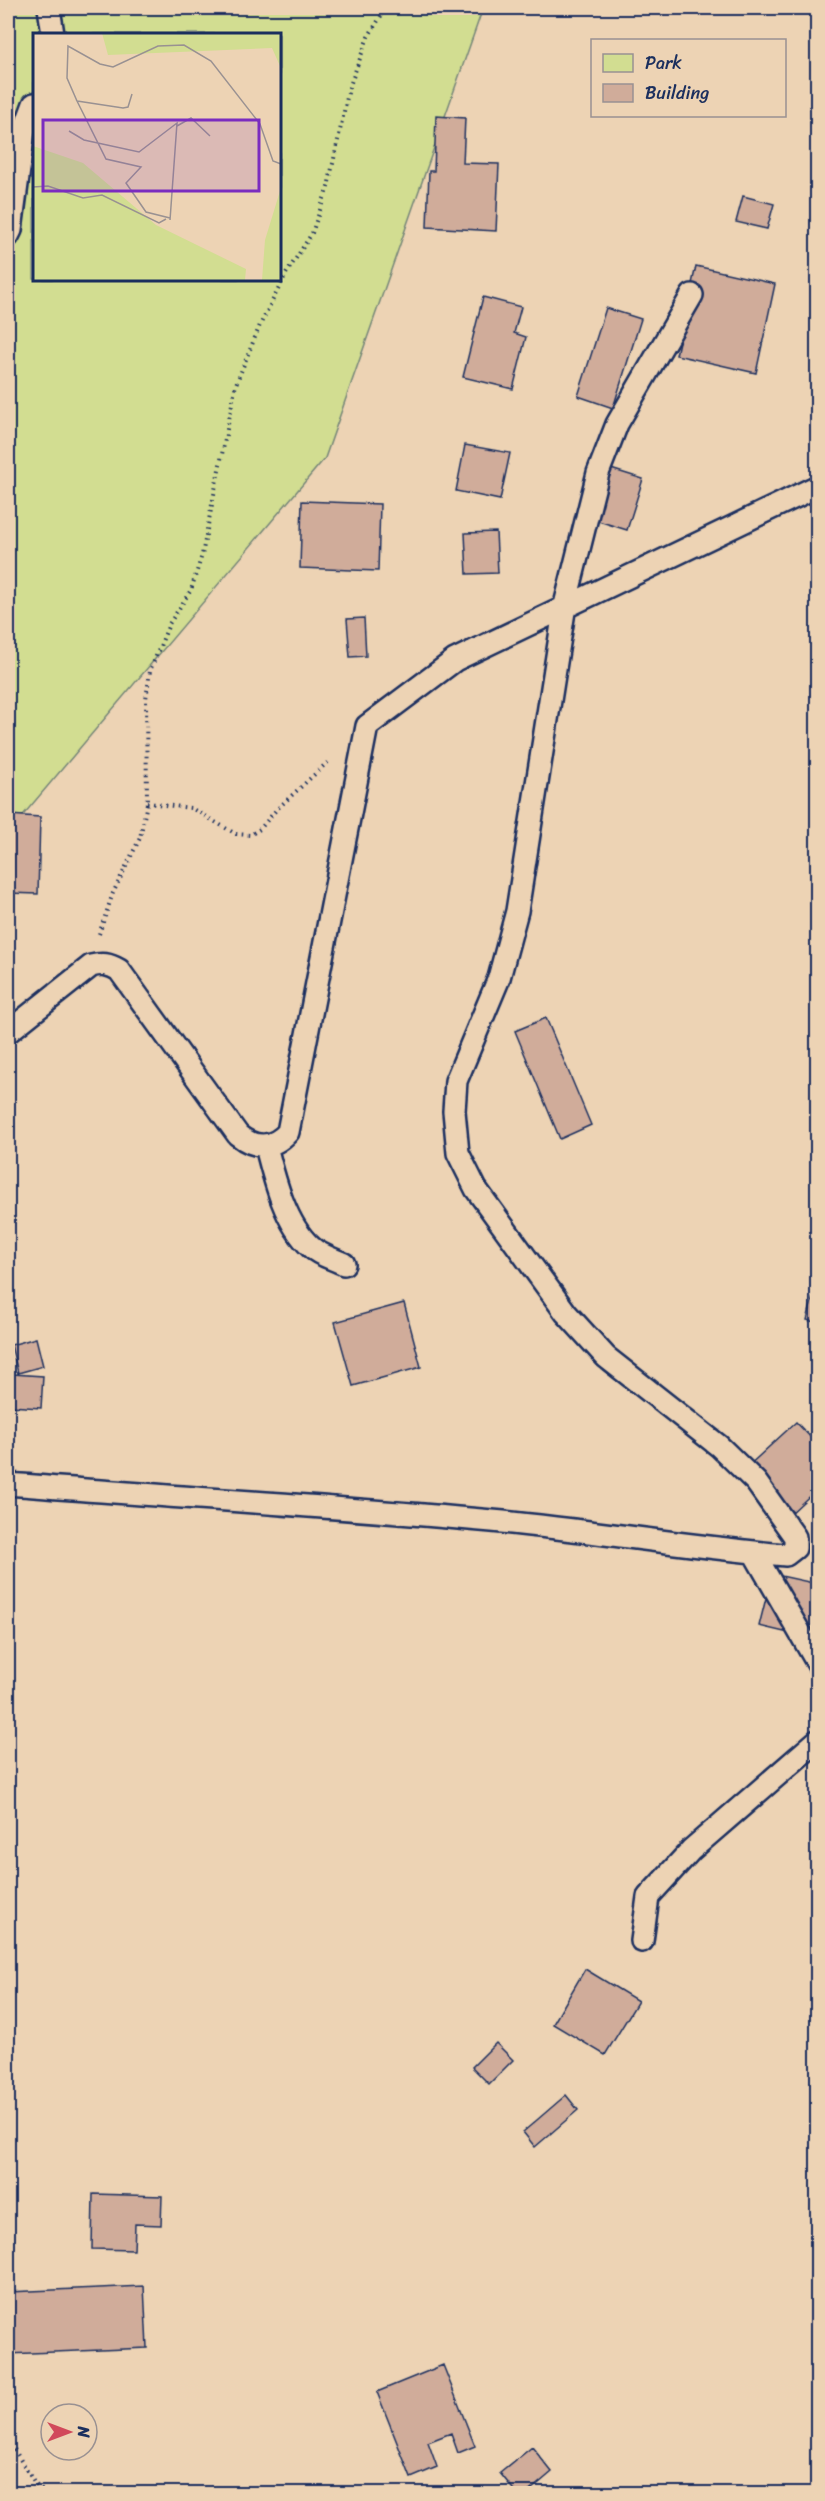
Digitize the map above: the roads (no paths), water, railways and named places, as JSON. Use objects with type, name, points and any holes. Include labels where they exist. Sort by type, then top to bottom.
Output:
[{"type":"lane","points":[[50,8],[53,33]]},
{"type":"lane","points":[[8,236],[11,230],[24,131],[33,107]]},
{"type":"lane","points":[[8,1484],[491,1521],[583,1530],[754,1553],[786,1555],[795,1548],[795,1537],[756,1482],[719,1446],[606,1357],[566,1313],[476,1189],[458,1153],[454,1111],[456,1081],[499,978],[517,910],[565,605],[607,447],[617,424],[692,295]]},
{"type":"lane","points":[[8,1032],[91,966],[105,964],[119,970],[246,1142],[266,1146],[281,1140],[288,1132],[367,726],[455,660],[565,605],[691,548],[818,486]]},
{"type":"lane","points":[[266,1146],[277,1190],[297,1230],[311,1248],[344,1264]]},
{"type":"lane","points":[[754,1553],[818,1664]]},
{"type":"lane","points":[[642,1941],[648,1897],[691,1850],[818,1740]]}]
